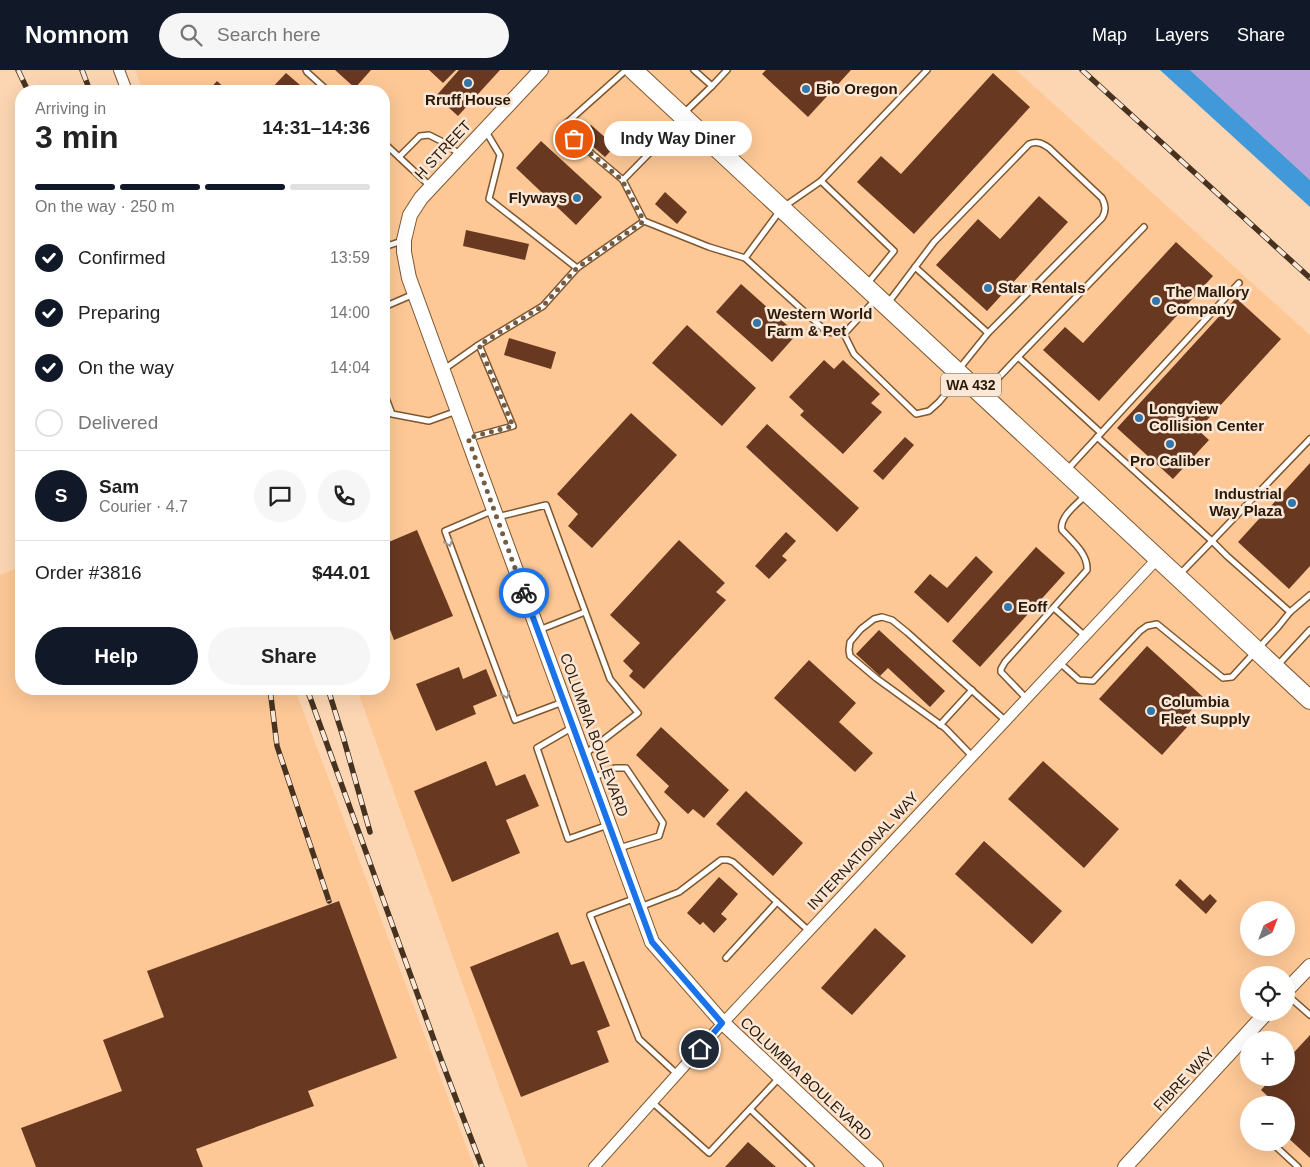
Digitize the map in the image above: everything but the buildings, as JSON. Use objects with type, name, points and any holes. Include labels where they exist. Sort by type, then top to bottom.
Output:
[{"type":"highway","name":"WA 432","points":[[634,70],[1310,700]]},
{"type":"street","points":[[119,70],[125,85]]},
{"type":"street","name":"H STREET","points":[[404,240],[410,215],[420,198],[541,70]]},
{"type":"street","name":"COLUMBIA BOULEVARD","points":[[404,240],[404,252],[409,278],[652,942],[722,1023],[876,1167]]},
{"type":"street","name":"INTERNATIONAL WAY","points":[[594,1167],[722,1023],[1157,559]]},
{"type":"street","points":[[1295,983],[1310,966]]},
{"type":"street","name":"FIBRE WAY","points":[[1125,1167],[1259,1021]]},
{"type":"lane","points":[[306,70],[321,85]]},
{"type":"lane","points":[[626,70],[561,128],[622,180],[644,221],[709,247],[745,258],[827,332],[844,334]]},
{"type":"lane","points":[[694,70],[712,86]]},
{"type":"lane","points":[[622,180],[727,70]]},
{"type":"lane","points":[[745,258],[782,208],[821,182],[927,70]]},
{"type":"lane","points":[[485,129],[500,155],[489,199],[577,268]]},
{"type":"lane","points":[[399,157],[420,136],[429,135],[460,155]]},
{"type":"lane","points":[[1035,142],[1042,143],[1049,148],[1102,198],[1106,212],[1102,218],[988,333],[939,402],[929,411],[916,414],[854,354],[844,334],[876,297],[916,267],[934,242],[1029,144],[1035,142]]},
{"type":"lane","points":[[390,149],[431,186]]},
{"type":"lane","points":[[821,182],[894,251],[876,297]]},
{"type":"lane","points":[[443,371],[479,345],[543,306],[577,268],[644,221]]},
{"type":"lane","points":[[982,396],[1144,227]]},
{"type":"lane","points":[[390,246],[404,240]]},
{"type":"lane","points":[[916,267],[988,333]]},
{"type":"lane","points":[[1065,472],[1239,283]]},
{"type":"lane","points":[[390,304],[415,294]]},
{"type":"lane","points":[[468,438],[513,426],[479,345]]},
{"type":"lane","points":[[1018,357],[1227,556],[1290,612]]},
{"type":"lane","points":[[390,409],[392,414],[429,422],[458,411]]},
{"type":"lane","points":[[1177,577],[1310,439]]},
{"type":"lane","points":[[1026,699],[1001,672],[1001,668],[1087,570],[1084,555],[1062,530],[1061,526],[1062,521],[1087,494]]},
{"type":"lane","points":[[564,702],[515,720],[445,531],[495,513],[546,505],[610,680],[638,713],[584,755]]},
{"type":"lane","points":[[1060,663],[1079,680],[1093,681],[1140,632],[1147,626],[1157,624],[1223,678],[1232,677],[1290,612],[1310,595]]},
{"type":"lane","points":[[1054,608],[1086,636]]},
{"type":"lane","points":[[538,630],[585,612]]},
{"type":"lane","points":[[972,756],[945,728],[876,678],[850,656],[850,642],[861,628],[874,619],[892,620],[908,632],[1006,721]]},
{"type":"lane","points":[[1275,668],[1310,630]]},
{"type":"lane","points":[[940,725],[972,690]]},
{"type":"lane","points":[[574,727],[537,748],[568,839],[610,825]]},
{"type":"lane","points":[[592,778],[615,768],[626,768],[663,823],[658,836],[618,848]]},
{"type":"lane","points":[[677,1074],[639,1039],[590,915],[679,892],[721,860],[728,860],[733,862],[809,931]]},
{"type":"lane","points":[[726,958],[777,902]]},
{"type":"lane","points":[[1295,1001],[1310,1015]]},
{"type":"lane","points":[[652,1102],[709,1153],[780,1077]]},
{"type":"lane","points":[[750,1109],[811,1167]]},
{"type":"lane","points":[[1281,1151],[1298,1167]]},
{"type":"shaded area","points":[[135,70],[1016,70],[1310,335],[1310,1167],[528,1167],[359,695],[390,695],[390,85],[141,85]]},
{"type":"shaded area","points":[[1190,70],[1310,70],[1310,180]]},
{"type":"shaded area","points":[[15,569],[15,695],[297,695],[474,1167],[0,1167],[0,575]]},
{"type":"water","points":[[1160,70],[1190,70],[1310,180],[1310,207]]},
{"type":"railway","points":[[18,70],[25,85]]},
{"type":"railway","points":[[82,70],[88,85]]},
{"type":"railway","points":[[1082,70],[1310,278]]},
{"type":"railway","points":[[271,695],[277,746],[329,901]]},
{"type":"railway","points":[[309,695],[482,1167]]},
{"type":"railway","points":[[330,695],[370,832]]},
{"type":"way so far","points":[[524,593],[468,438],[513,426],[479,345],[543,306],[577,268],[644,221],[622,180],[574,139]]},
{"type":"place","name":"Rruff House","points":[[468,83]]},
{"type":"place","name":"Bio Oregon","points":[[806,89]]},
{"type":"place","name":"Indy Way Diner","points":[[574,139]]},
{"type":"place","name":"Flyways","points":[[577,198]]},
{"type":"place","name":"Star Rentals","points":[[988,288]]},
{"type":"place","name":"The Mallory Company","points":[[1156,301]]},
{"type":"place","name":"Western World Farm & Pet","points":[[757,323]]},
{"type":"place","name":"Longview Collision Center","points":[[1139,418]]},
{"type":"place","name":"Pro Caliber","points":[[1170,444]]},
{"type":"place","name":"Industrial Way Plaza","points":[[1292,503]]},
{"type":"place","name":"Eoff","points":[[1008,607]]},
{"type":"place","name":"Columbia Fleet Supply","points":[[1151,711]]},
{"type":"route","points":[[524,593],[652,942],[722,1023],[700,1049]]}]
